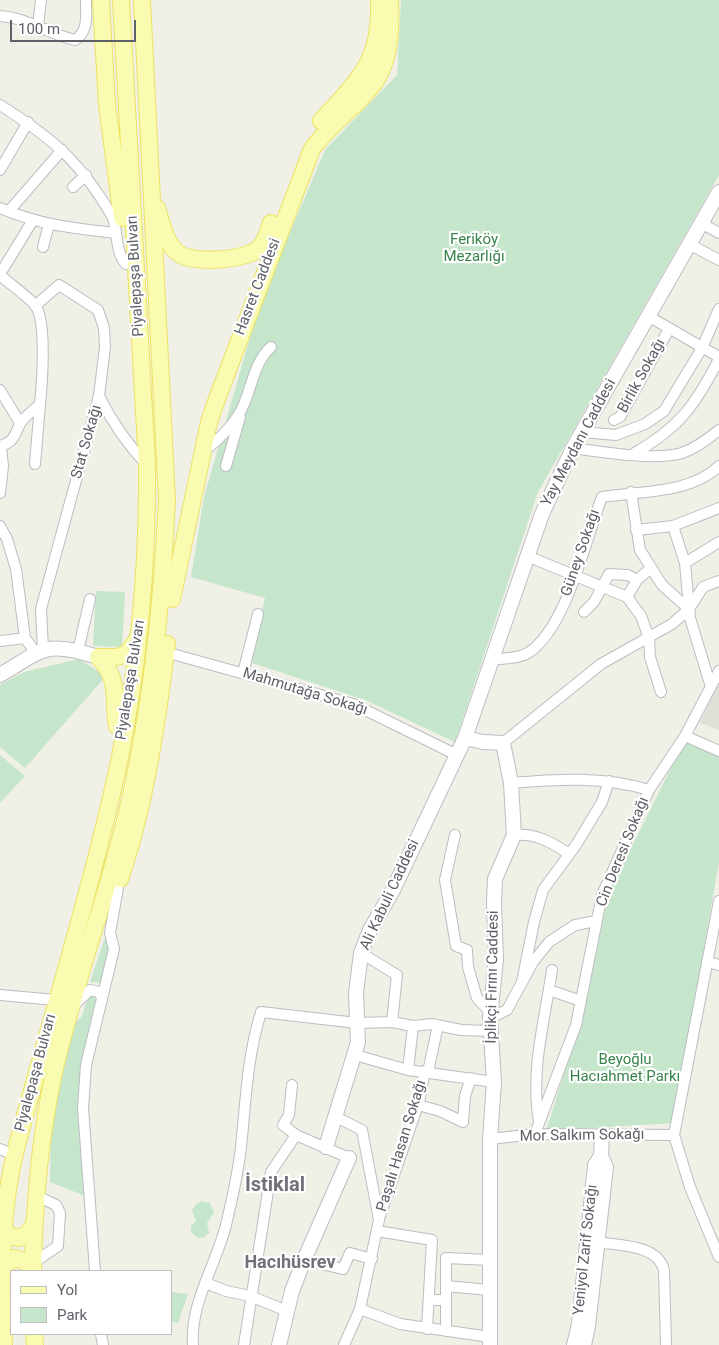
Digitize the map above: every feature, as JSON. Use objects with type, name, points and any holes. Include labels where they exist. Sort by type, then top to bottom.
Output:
[{"type":"main road","points":[[101,0],[106,86],[121,201],[128,298],[138,326]]},
{"type":"main road","name":"Piyalepaşa Bulvarı","points":[[4,1345],[1,1272],[5,1155],[56,1000],[98,849],[122,741],[139,635],[148,506],[147,465],[121,0]]},
{"type":"main road","name":"Hasret Caddesi","points":[[172,599],[218,396],[306,162],[322,136],[369,88],[376,65],[379,0]]},
{"type":"main road","name":"Hasret Caddesi","points":[[150,190],[166,237],[181,255],[210,259],[241,257],[251,254],[264,241],[304,143],[311,132],[363,74],[376,65],[388,47],[390,0]]},
{"type":"main road","name":"Piyalepaşa Bulvarı","points":[[32,1268],[39,1153],[54,1072],[88,947],[127,816],[154,652],[164,568],[167,500],[150,190],[143,3]]},
{"type":"main road","points":[[88,947],[98,930],[118,882],[135,832],[145,790],[160,693],[172,599],[174,510],[170,449],[163,403]]},
{"type":"main road","points":[[98,657],[121,657],[129,652],[139,635]]},
{"type":"main road","points":[[98,657],[107,666],[115,686],[116,724],[122,741]]},
{"type":"main road","points":[[3,1227],[8,1235],[19,1238],[26,1234],[35,1223]]},
{"type":"main road","points":[[1,1272],[6,1264],[15,1258],[27,1262],[32,1268]]},
{"type":"street","points":[[38,26],[41,0]]},
{"type":"street","points":[[0,16],[25,20],[62,37],[75,40],[82,36],[86,27],[86,0]]},
{"type":"street","points":[[0,106],[28,122],[62,150],[86,175],[112,216],[119,256],[126,264]]},
{"type":"street","points":[[0,170],[28,122]]},
{"type":"street","points":[[62,150],[4,209],[49,224],[116,233]]},
{"type":"street","points":[[72,187],[86,175]]},
{"type":"street","name":"Yay Meydanı Caddesi","points":[[465,738],[542,514],[573,448],[719,192]]},
{"type":"street","points":[[33,220],[0,274],[35,306],[41,315],[43,371],[35,464]]},
{"type":"street","points":[[701,223],[719,233]]},
{"type":"street","points":[[43,248],[49,224]]},
{"type":"street","points":[[689,244],[719,260]]},
{"type":"street","name":"Stat Sokağı","points":[[35,306],[59,284],[98,310],[104,328],[105,347],[100,396],[41,609],[39,651]]},
{"type":"street","points":[[582,432],[616,435],[645,424],[664,411],[702,348],[719,309]]},
{"type":"street","points":[[648,316],[719,358]]},
{"type":"street","name":"Birlik Sokağı","points":[[614,420],[620,417],[669,329]]},
{"type":"street","points":[[719,346],[716,351],[719,358]]},
{"type":"street","points":[[226,466],[243,406],[258,365],[271,347]]},
{"type":"street","points":[[633,454],[658,439],[680,420],[702,390],[719,358]]},
{"type":"street","points":[[0,390],[20,423]]},
{"type":"street","points":[[100,396],[112,421],[132,450],[147,465]]},
{"type":"street","points":[[0,493],[3,466],[0,446],[9,444],[16,436],[20,423],[40,404]]},
{"type":"street","points":[[204,451],[216,442],[243,406]]},
{"type":"street","points":[[573,448],[633,454],[682,453],[705,442],[719,430]]},
{"type":"street","name":"Güney Sokağı","points":[[491,660],[526,655],[540,644],[558,619],[602,497],[682,487],[711,473],[719,466]]},
{"type":"street","points":[[631,492],[640,550],[662,586],[689,609]]},
{"type":"street","points":[[636,530],[673,526],[719,508]]},
{"type":"street","points":[[0,526],[7,539],[16,569],[25,638],[39,651]]},
{"type":"street","points":[[673,526],[685,563],[689,609],[710,687]]},
{"type":"street","points":[[685,563],[719,542]]},
{"type":"street","points":[[527,556],[627,597],[641,616],[649,638],[650,657],[662,692]]},
{"type":"street","points":[[627,597],[637,580],[651,568]]},
{"type":"street","points":[[584,612],[594,602],[609,574],[628,576],[637,580]]},
{"type":"street","points":[[465,738],[483,742],[503,743],[601,664],[672,624],[689,609],[703,587],[719,581]]},
{"type":"street","points":[[78,651],[90,598]]},
{"type":"street","points":[[243,673],[258,614]]},
{"type":"street","points":[[0,641],[25,638]]},
{"type":"street","points":[[0,675],[39,651],[72,648],[98,657]]},
{"type":"street","name":"Mahmutağa Sokağı","points":[[176,655],[353,704],[457,755]]},
{"type":"street","name":"Cin Deresi Sokağı","points":[[535,1134],[576,1025],[602,895],[648,790],[685,736],[719,671]]},
{"type":"street","points":[[685,736],[719,750]]},
{"type":"street","name":"Ali Kabuli Caddesi","points":[[326,1148],[358,1042],[356,993],[361,953],[370,930],[393,890],[465,738]]},
{"type":"street","name":"İplikçi Fırını Caddesi","points":[[490,1341],[490,1140],[494,1082],[490,1020],[496,960],[495,879],[514,835],[511,783],[503,743]]},
{"type":"street","points":[[511,783],[567,778],[625,783],[648,790]]},
{"type":"street","points":[[522,982],[534,922],[543,890],[569,854],[602,802],[609,782]]},
{"type":"street","points":[[514,835],[528,834],[546,840],[569,854]]},
{"type":"street","points":[[455,835],[445,880],[456,946],[467,950],[468,967],[477,998],[490,1020]]},
{"type":"street","points":[[95,1270],[83,1108],[86,1065],[114,949],[110,933],[118,882]]},
{"type":"street","points":[[719,901],[674,1135],[690,1187],[719,1257]]},
{"type":"street","points":[[184,1345],[193,1341],[196,1306],[226,1226],[240,1149],[248,1066],[261,1012],[357,1024],[392,1022],[413,1026],[438,1025],[461,1030],[490,1020],[507,1010],[533,962],[549,942],[575,924],[596,921]]},
{"type":"street","points":[[361,953],[397,975],[392,1022]]},
{"type":"street","points":[[707,962],[719,965]]},
{"type":"street","points":[[539,1122],[536,1102],[536,1080],[552,970]]},
{"type":"street","points":[[70,1011],[79,998],[90,990],[99,992],[102,998]]},
{"type":"street","points":[[549,990],[580,1001]]},
{"type":"street","points":[[0,994],[56,1000]]},
{"type":"street","name":"Paşalı Hasan Sokağı","points":[[379,1220],[418,1105],[438,1025]]},
{"type":"street","points":[[408,1070],[413,1026]]},
{"type":"street","points":[[354,1055],[408,1070],[494,1082]]},
{"type":"street","points":[[418,1105],[440,1111],[464,1122],[465,1096],[471,1078]]},
{"type":"street","points":[[279,1344],[287,1311],[304,1260],[349,1158],[296,1135],[283,1126],[289,1115],[292,1085]]},
{"type":"street","points":[[336,1117],[362,1130],[379,1220],[360,1308],[344,1345]]},
{"type":"street","name":"Mor Salkım Sokağı","points":[[490,1140],[535,1134],[602,1136],[674,1135]]},
{"type":"street","points":[[244,1345],[270,1172],[296,1135]]},
{"type":"street","name":"Yeniyol Zarif Sokağı","points":[[584,1345],[592,1241],[595,1165],[602,1156],[602,1136]]},
{"type":"street","points":[[32,1268],[58,1246],[60,1213],[56,1205],[37,1196]]},
{"type":"street","points":[[377,1231],[432,1240],[427,1329]]},
{"type":"street","points":[[592,1241],[649,1252],[662,1261],[664,1270],[666,1345]]},
{"type":"street","name":"Yeniyol Zarif Sokağı","points":[[574,1345],[592,1241]]},
{"type":"street","points":[[304,1260],[343,1269],[350,1253],[372,1259]]},
{"type":"street","points":[[446,1331],[446,1258],[490,1260]]},
{"type":"street","points":[[206,1283],[226,1291],[250,1296],[287,1311]]},
{"type":"street","points":[[446,1286],[489,1290]]},
{"type":"street","points":[[429,1300],[446,1300]]},
{"type":"street","points":[[360,1308],[400,1324],[446,1331],[490,1341]]},
{"type":"shaded area","points":[[719,683],[719,730],[700,723]]},
{"type":"green space","name":"Feriköy Mezarlığı","points":[[401,0],[719,0],[719,175],[538,492],[455,742],[365,700],[249,662],[265,598],[191,577],[204,497],[260,303],[325,150],[397,75]]},
{"type":"green space","points":[[96,591],[125,592],[122,647],[93,646]]},
{"type":"green space","points":[[79,659],[106,676],[25,768],[0,747],[0,685],[24,672]]},
{"type":"green space","name":"Beyoğlu Hacıahmet Parkı","points":[[684,742],[719,757],[719,862],[673,1123],[546,1131],[585,1007],[609,892]]},
{"type":"green space","points":[[0,755],[25,776],[0,803]]},
{"type":"green space","points":[[107,932],[110,945],[102,983],[90,982]]},
{"type":"green space","points":[[88,996],[96,996],[82,1070],[78,1107],[85,1196],[50,1182],[51,1127],[64,1060],[73,1026],[82,1016]]},
{"type":"green space","points":[[202,1201],[210,1203],[214,1213],[207,1223],[209,1233],[204,1237],[198,1238],[191,1232],[191,1226],[196,1221],[192,1210],[196,1204]]},
{"type":"green space","points":[[172,1292],[188,1294],[178,1323],[172,1321]]},
{"type":"district","name":"İstiklal","points":[[275,1186]]},
{"type":"district","name":"Hacıhüsrev","points":[[290,1263]]}]
